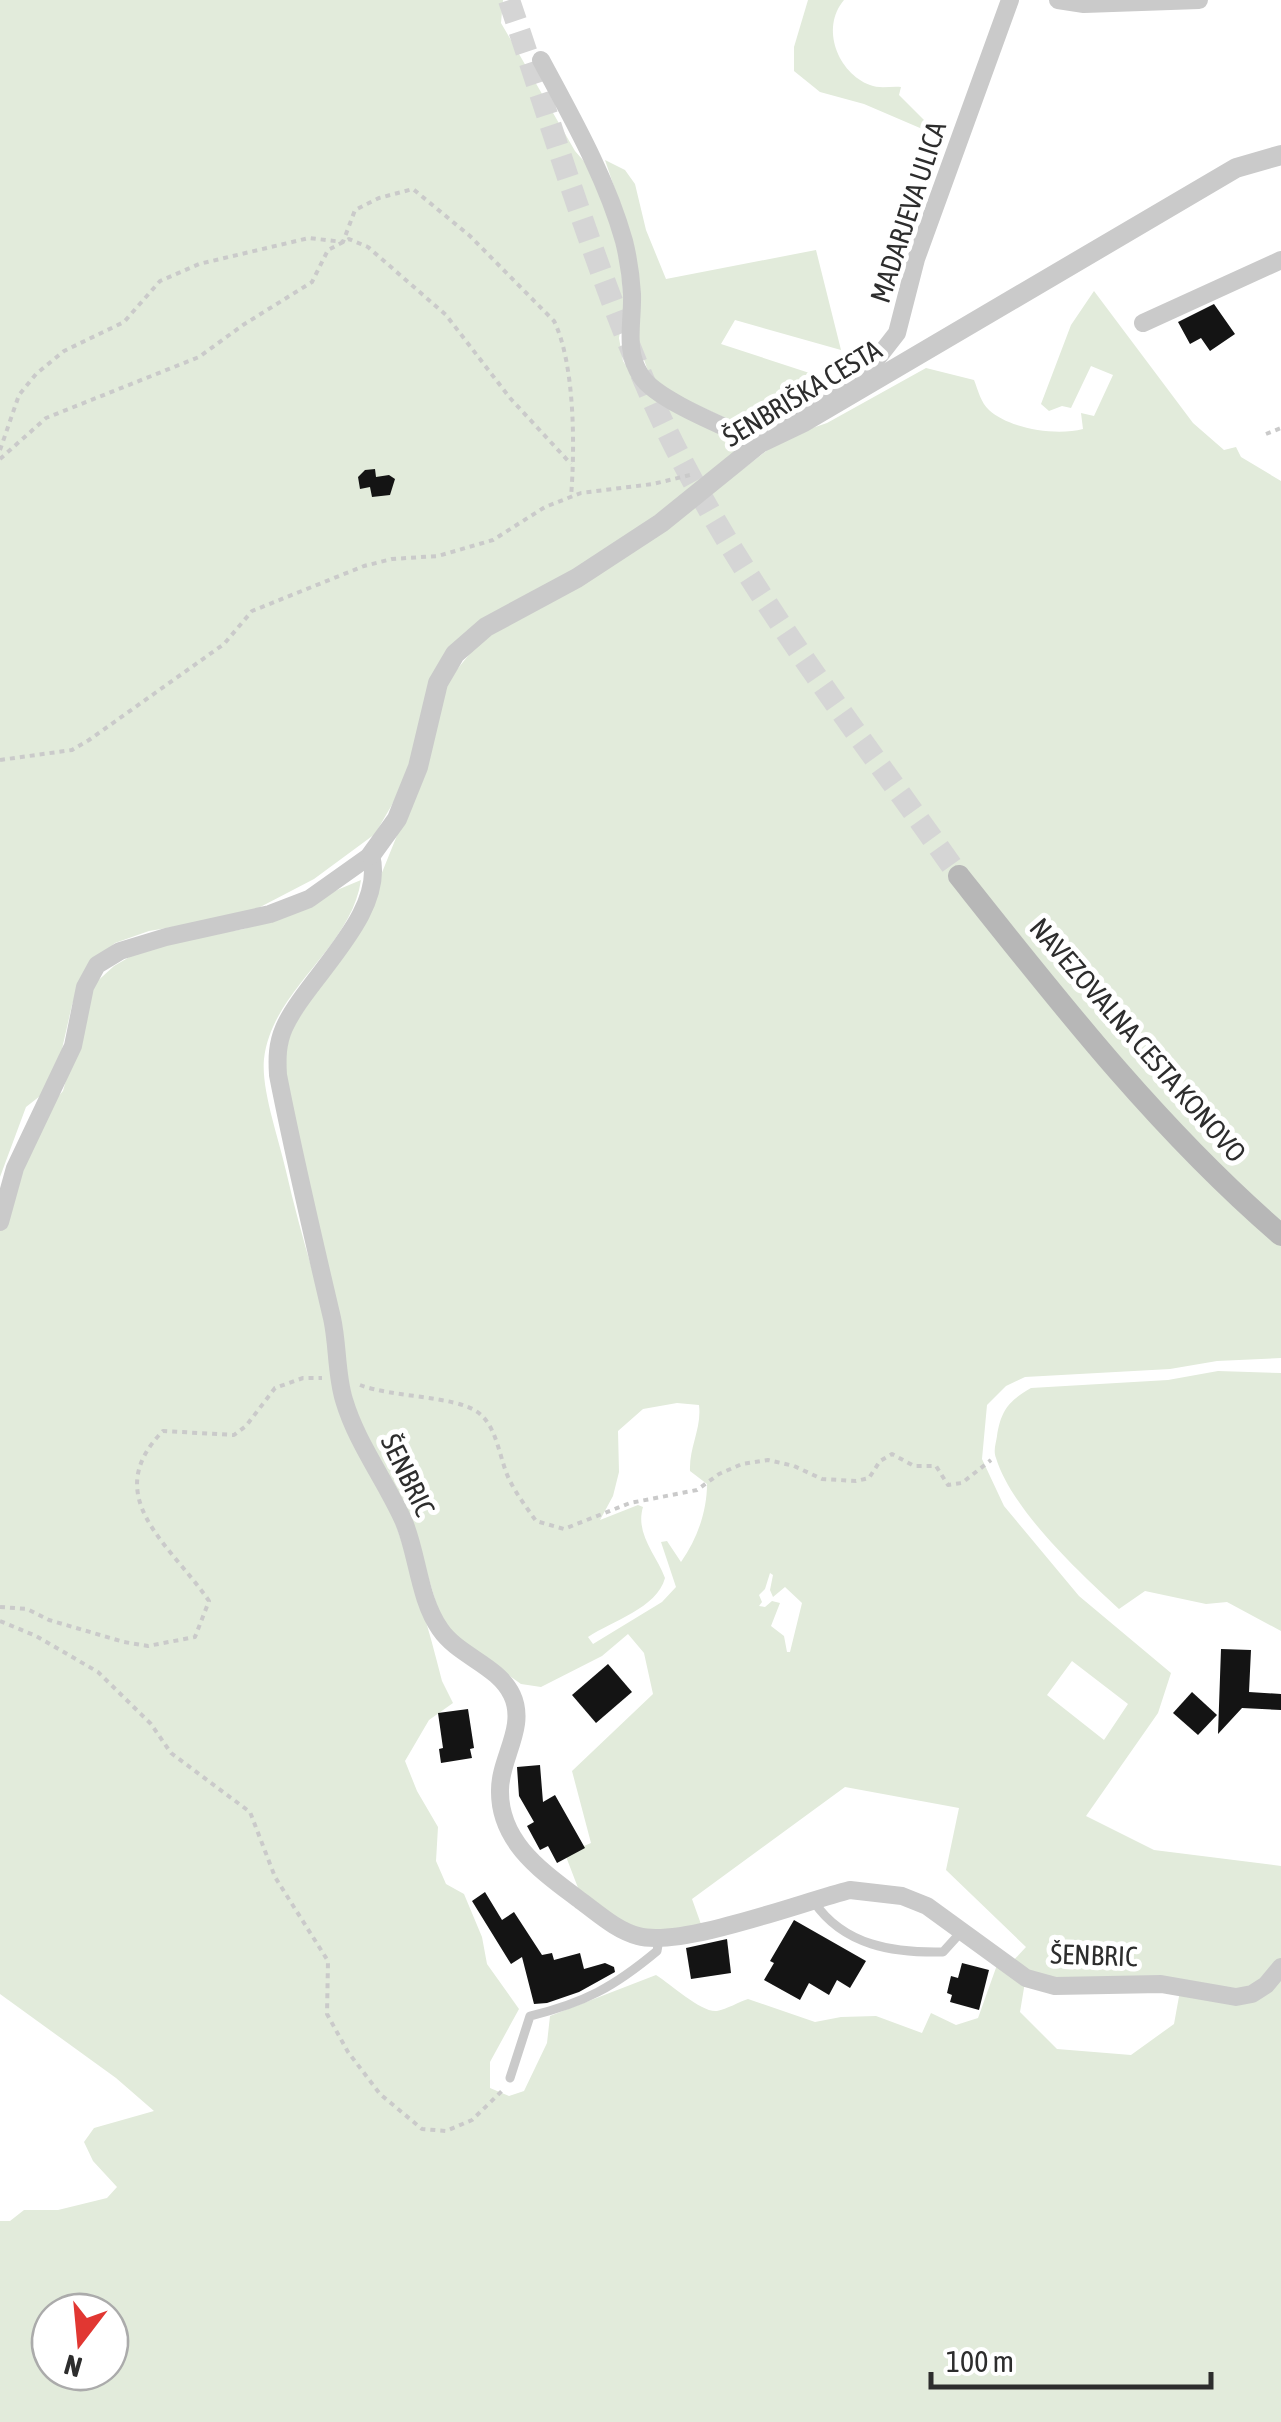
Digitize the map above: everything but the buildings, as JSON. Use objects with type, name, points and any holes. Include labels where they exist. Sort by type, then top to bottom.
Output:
[{"type":"main road","name":"NAVEZOVALNA CESTA KONOVO","points":[[959,876],[1084,1033],[1224,1186],[1281,1235]]},
{"type":"street","name":"MADARJEVA ULICA","points":[[760,444],[786,414],[837,392],[876,360],[897,333],[916,258],[1010,0]]},
{"type":"street","points":[[1058,0],[1116,4],[1199,0]]},
{"type":"street","points":[[541,60],[576,125],[621,232],[632,294],[629,348],[640,376],[656,392],[760,444]]},
{"type":"street","name":"ŠENBRIŠKA CESTA","points":[[370,856],[397,819],[418,767],[438,683],[455,654],[486,627],[578,578],[661,523],[760,444],[804,422],[1236,168],[1281,155]]},
{"type":"street","points":[[1143,323],[1281,260]]},
{"type":"street","points":[[0,1222],[14,1168],[73,1046],[84,988],[98,965],[150,942],[270,914],[310,899],[370,856]]},
{"type":"street","name":"ŠENBRIC","points":[[370,856],[374,866],[370,891],[357,920],[284,1028],[277,1052],[278,1075],[310,1233],[333,1322],[344,1401],[404,1523],[426,1598],[440,1630],[495,1674],[511,1692],[516,1728],[500,1789],[502,1810],[520,1850],[617,1928],[640,1937],[659,1939],[699,1933],[850,1890],[902,1896],[926,1906],[1026,1978],[1055,1986],[1161,1984],[1236,1997],[1252,1994],[1266,1985],[1281,1968]]},
{"type":"lane","points":[[812,1900],[826,1920],[877,1947],[900,1953],[943,1952],[962,1931]]},
{"type":"lane","points":[[510,2078],[530,2016],[566,2008],[618,1984],[657,1952],[659,1939]]},
{"type":"path","points":[[343,242],[355,210],[379,198],[413,189],[504,267],[554,321],[562,337],[574,466],[571,497]]},
{"type":"path","points":[[0,450],[19,395],[36,374],[64,351],[124,322],[160,281],[199,264],[310,238],[343,242]]},
{"type":"path","points":[[0,459],[46,418],[93,396],[146,380],[199,357],[312,282],[328,250],[349,240],[368,246],[446,316],[510,398],[574,466]]},
{"type":"path","points":[[1266,434],[1281,428]]},
{"type":"path","points":[[0,760],[72,750],[89,740],[224,644],[252,611],[364,566],[392,559],[438,556],[493,540],[545,507],[571,497],[702,472]]},
{"type":"path","points":[[0,1607],[27,1609],[49,1620],[148,1646],[194,1637],[209,1600],[141,1512],[136,1480],[145,1450],[163,1431],[234,1434],[246,1426],[274,1388],[303,1378],[340,1378],[376,1391],[443,1401],[476,1411],[494,1436],[509,1480],[536,1521],[564,1529],[630,1503],[697,1490],[742,1464],[768,1460],[822,1479],[856,1482],[869,1478],[880,1461],[892,1454],[914,1466],[936,1466],[948,1485],[962,1483],[991,1460]]},
{"type":"path","points":[[0,1621],[36,1636],[98,1672],[151,1724],[171,1752],[250,1812],[276,1877],[328,1961],[327,2014],[348,2052],[380,2094],[422,2128],[446,2131],[472,2120],[505,2088],[510,2078]]},
{"type":"green space","points":[[0,0],[503,0],[501,23],[575,151],[597,176],[619,246],[624,304],[619,338],[623,361],[640,387],[748,442],[660,519],[456,642],[408,777],[375,834],[314,879],[245,915],[149,931],[115,943],[94,960],[72,1005],[57,1071],[49,1089],[26,1107],[0,1177]]},
{"type":"green space","points":[[808,0],[844,0],[833,23],[841,60],[849,71],[870,85],[901,87],[899,95],[931,127],[927,131],[864,104],[820,92],[794,71],[794,47]]},
{"type":"green space","points":[[605,160],[625,170],[635,184],[646,230],[666,279],[816,250],[841,350],[735,320],[721,344],[837,382],[808,400],[777,408],[764,430],[751,430],[663,389],[648,371],[637,340],[634,246]]},
{"type":"green space","points":[[1094,291],[1193,423],[1224,450],[1236,447],[1241,457],[1281,481],[1281,1358],[1025,1377],[1006,1386],[987,1405],[982,1459],[1004,1506],[1079,1596],[1171,1673],[1158,1713],[1086,1816],[1154,1850],[1281,1866],[1281,1959],[1255,1987],[1246,1991],[1087,1983],[1033,1974],[1012,1962],[1026,1947],[946,1870],[959,1808],[845,1787],[692,1899],[702,1927],[642,1932],[617,1921],[580,1893],[565,1854],[591,1843],[572,1771],[653,1694],[644,1653],[628,1634],[602,1656],[541,1687],[521,1684],[453,1635],[440,1616],[412,1523],[356,1418],[281,1060],[285,1039],[362,922],[419,781],[445,684],[486,634],[665,529],[783,438],[827,423],[926,368],[974,380],[986,407],[1009,422],[1047,431],[1083,429],[1081,413],[1094,416],[1113,375],[1091,366],[1071,408],[1062,406],[1049,411],[1041,404],[1071,325]],"holes":[[[677,1403],[699,1405],[690,1471],[707,1484],[700,1525],[681,1562],[667,1541],[661,1542],[676,1587],[662,1602],[593,1644],[588,1637],[643,1606],[665,1578],[644,1535],[643,1507],[638,1505],[600,1520],[613,1496],[619,1472],[618,1431],[643,1409]],[[770,1573],[773,1597],[785,1587],[802,1603],[790,1652],[784,1636],[771,1626],[780,1603],[772,1601],[765,1607],[759,1606],[759,1595]],[[1072,1661],[1128,1704],[1104,1740],[1047,1695]]]},
{"type":"green space","points":[[361,880],[343,927],[281,1011],[270,1034],[264,1059],[265,1085],[321,1300],[405,1553],[442,1681],[453,1703],[429,1720],[405,1761],[438,1827],[436,1861],[446,1884],[464,1894],[482,1937],[487,1964],[519,2009],[490,2062],[490,2088],[509,2096],[524,2091],[547,2043],[550,2016],[656,1975],[711,2010],[748,1999],[815,2022],[876,2016],[922,2033],[931,2013],[956,2025],[978,2018],[997,1965],[1025,1982],[1020,2012],[1057,2049],[1131,2055],[1174,2024],[1180,1991],[1236,2003],[1281,1976],[1281,2422],[0,2422],[0,2221],[10,2221],[24,2210],[58,2210],[107,2198],[117,2187],[93,2161],[84,2142],[94,2128],[154,2111],[116,2078],[0,1994],[0,1217],[48,1108],[63,1091],[92,986],[114,966],[150,945],[244,929]]},
{"type":"green space","points":[[1218,1371],[1281,1373],[1281,1631],[1227,1602],[1206,1604],[1145,1591],[1119,1609],[1031,1519],[1004,1478],[995,1455],[1004,1413],[1031,1388],[1168,1380]]},
{"type":"tunnel","points":[[509,0],[612,301],[682,461],[716,523],[794,644],[959,876]]}]
